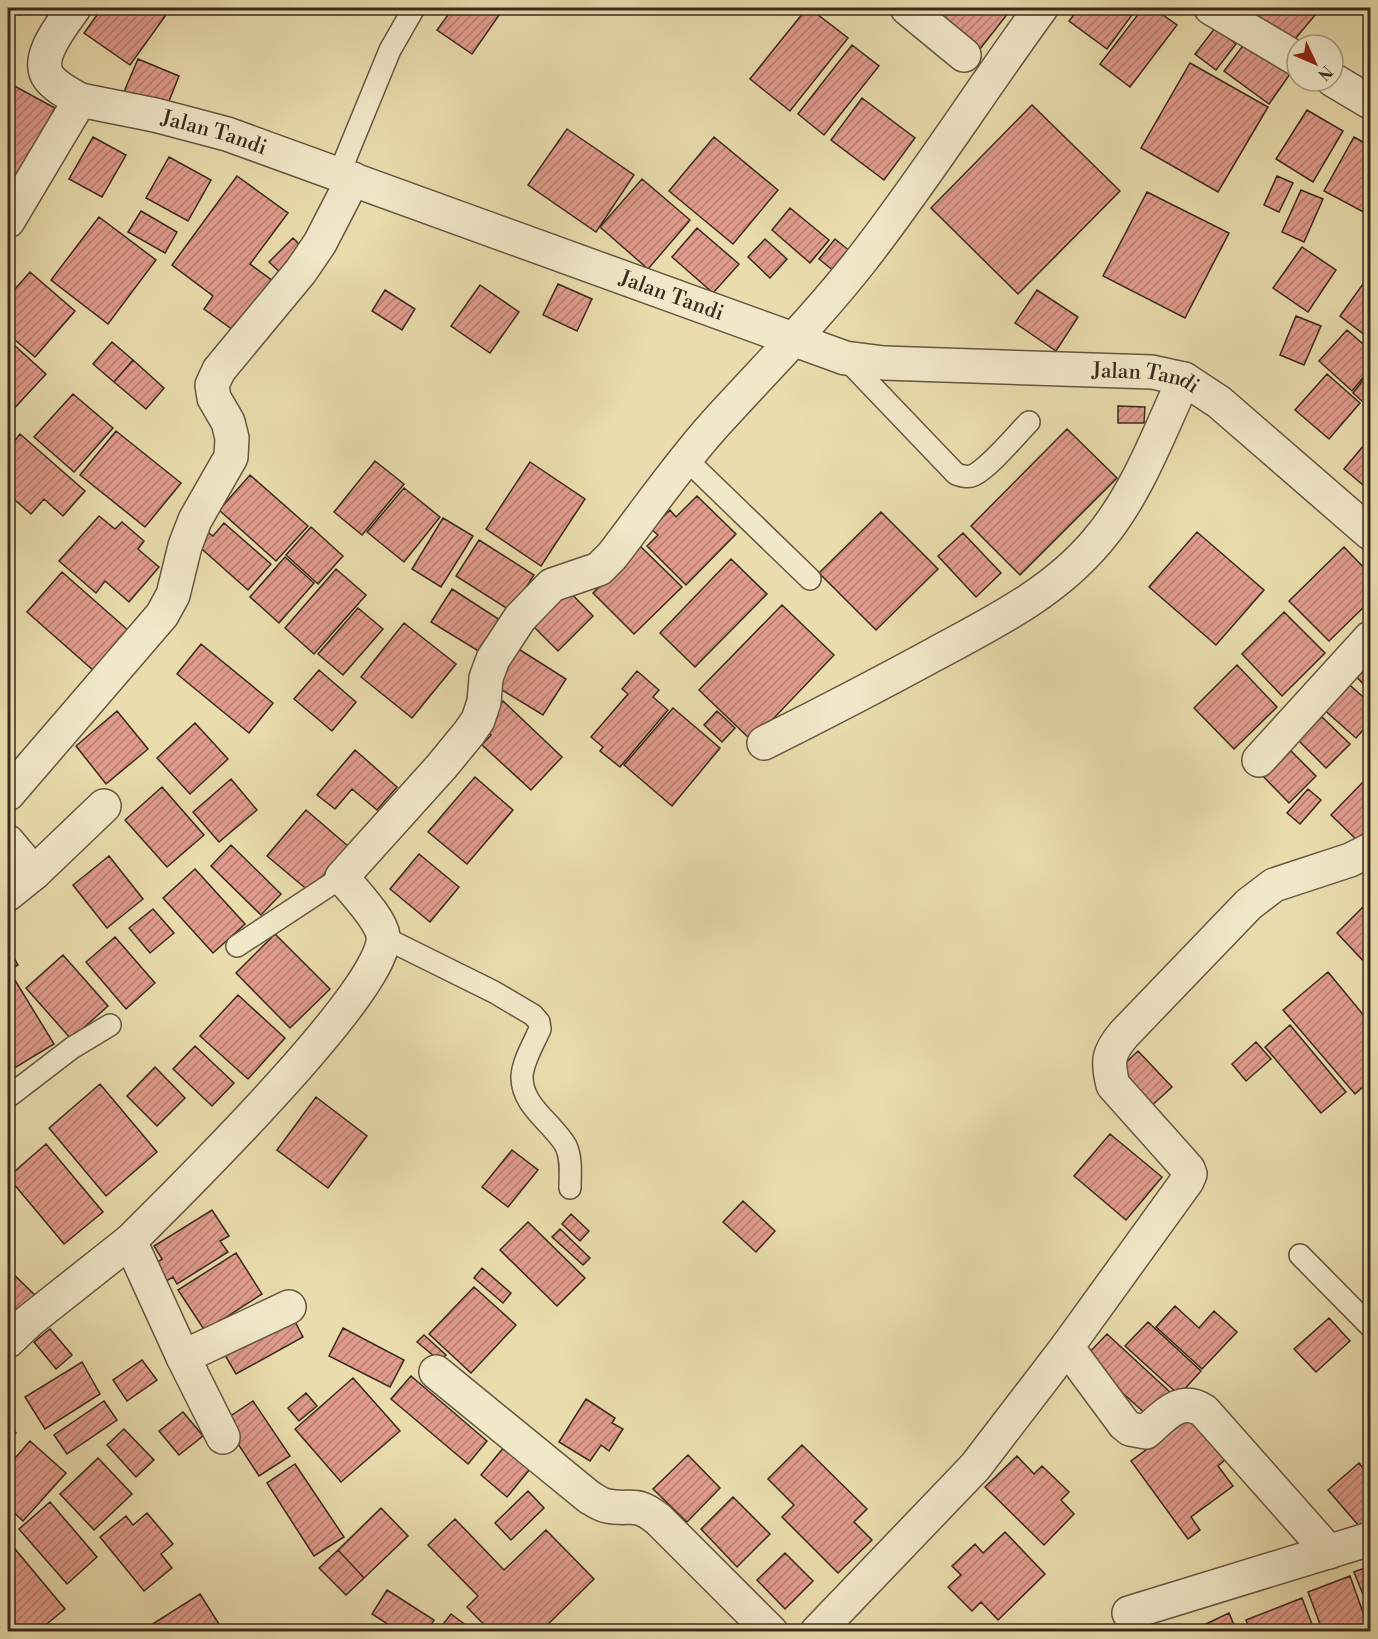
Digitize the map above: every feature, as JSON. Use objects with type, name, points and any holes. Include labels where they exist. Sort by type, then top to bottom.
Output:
[{"type":"street","points":[[8,221],[80,100],[60,88],[49,78],[44,69],[46,53],[53,38],[74,8]]},
{"type":"street","points":[[907,8],[964,55]]},
{"type":"street","points":[[8,1341],[29,1321],[129,1241],[210,1162],[289,1077],[331,1026],[367,978],[381,953],[383,937],[377,922],[342,877],[478,720],[484,702],[486,678],[493,659],[520,618],[552,585],[599,569],[612,556],[714,425],[794,340],[910,198],[997,68],[1041,8]]},
{"type":"street","points":[[1211,8],[1285,52]]},
{"type":"street","points":[[1345,87],[1371,102]]},
{"type":"street","name":"Jalan Tandi","points":[[80,100],[155,115],[227,134],[845,358],[884,363],[1152,372],[1184,379],[1220,402],[1371,533]]},
{"type":"street","points":[[8,795],[162,615],[173,595],[185,546],[195,520],[231,457],[232,438],[228,423],[213,398],[212,385],[219,370],[301,271],[320,243],[346,176]]},
{"type":"street","points":[[764,743],[848,702],[1013,612],[1068,572],[1098,540],[1122,507],[1184,379]]},
{"type":"street","points":[[1259,760],[1371,638]]},
{"type":"street","points":[[8,894],[34,873],[104,806]]},
{"type":"street","points":[[8,843],[34,873]]},
{"type":"street","points":[[817,1632],[975,1467],[1187,1181],[1190,1174],[1188,1169],[1113,1085],[1109,1056],[1114,1046],[1249,904],[1274,885],[1350,860],[1371,850]]},
{"type":"street","points":[[129,1241],[223,1437]]},
{"type":"street","points":[[183,1357],[289,1306]]},
{"type":"street","points":[[1066,1347],[1130,1429],[1146,1432],[1170,1411],[1184,1405],[1196,1405],[1204,1411],[1329,1552]]},
{"type":"street","points":[[436,1372],[589,1497],[620,1506],[645,1509],[658,1519],[771,1632]]},
{"type":"street","points":[[1130,1613],[1371,1539]]},
{"type":"lane","points":[[346,176],[390,50],[414,8]]},
{"type":"lane","points":[[845,358],[956,474],[964,477],[974,475],[985,466],[1029,422]]},
{"type":"lane","points":[[686,459],[810,579]]},
{"type":"lane","points":[[237,946],[342,877]]},
{"type":"lane","points":[[383,937],[494,992],[533,1015],[539,1022],[540,1029],[522,1076],[524,1092],[541,1118],[565,1146],[570,1159],[570,1188]]},
{"type":"lane","points":[[8,1097],[72,1048],[110,1025]]},
{"type":"lane","points":[[1300,1255],[1371,1326]]},
{"type":"building","points":[[8,8],[25,8],[21,15]]},
{"type":"building","points":[[102,8],[171,8],[130,65],[84,33]]},
{"type":"building","points":[[453,8],[504,8],[472,54],[437,30]]},
{"type":"building","points":[[708,8],[721,8],[717,14]]},
{"type":"building","points":[[807,8],[848,38],[790,111],[750,79]]},
{"type":"building","points":[[927,8],[1003,8],[1009,12],[980,49]]},
{"type":"building","points":[[1079,8],[1137,8],[1107,49],[1069,21]]},
{"type":"building","points":[[1143,8],[1153,8],[1177,25],[1130,87],[1100,64]]},
{"type":"building","points":[[1245,8],[1321,8],[1300,33],[1285,33],[1285,41]]},
{"type":"building","points":[[1215,28],[1236,44],[1216,70],[1195,54]]},
{"type":"building","points":[[1245,43],[1285,71],[1285,81],[1269,104],[1224,71]]},
{"type":"building","points":[[852,45],[879,66],[824,135],[798,114]]},
{"type":"building","points":[[138,59],[179,76],[165,111],[123,94]]},
{"type":"building","points":[[1190,63],[1268,107],[1218,192],[1141,148]]},
{"type":"building","points":[[9,83],[55,108],[13,185],[8,182]]},
{"type":"building","points":[[862,98],[915,138],[884,180],[831,140]]},
{"type":"building","points":[[1032,105],[1120,191],[1018,294],[931,208]]},
{"type":"building","points":[[1307,110],[1343,131],[1313,182],[1276,159]]},
{"type":"building","points":[[567,129],[634,175],[596,232],[528,185]]},
{"type":"building","points":[[93,137],[126,155],[102,197],[69,179]]},
{"type":"building","points":[[714,137],[778,190],[733,244],[669,191]]},
{"type":"building","points":[[1354,137],[1370,146],[1369,215],[1324,191]]},
{"type":"building","points":[[169,157],[211,180],[188,221],[146,198]]},
{"type":"building","points":[[237,176],[288,213],[250,264],[277,284],[240,335],[204,309],[213,296],[172,265]]},
{"type":"building","points":[[1277,176],[1293,183],[1279,212],[1264,205]]},
{"type":"building","points":[[642,179],[690,220],[648,269],[600,227]]},
{"type":"building","points":[[1301,190],[1323,199],[1304,242],[1282,232]]},
{"type":"building","points":[[1147,192],[1229,233],[1185,318],[1103,276]]},
{"type":"building","points":[[790,208],[829,240],[810,263],[772,230]]},
{"type":"building","points":[[141,211],[177,232],[165,253],[128,232]]},
{"type":"building","points":[[99,217],[156,260],[108,324],[51,280]]},
{"type":"building","points":[[697,228],[739,264],[713,293],[672,257]]},
{"type":"building","points":[[293,238],[307,252],[284,276],[269,262]]},
{"type":"building","points":[[765,239],[787,259],[770,278],[748,257]]},
{"type":"building","points":[[835,239],[851,252],[835,272],[819,259]]},
{"type":"building","points":[[1302,247],[1336,270],[1308,312],[1273,288]]},
{"type":"building","points":[[30,272],[75,311],[35,357],[8,334],[8,297]]},
{"type":"building","points":[[1370,274],[1370,339],[1340,316]]},
{"type":"building","points":[[558,284],[592,299],[577,331],[543,315]]},
{"type":"building","points":[[480,285],[519,312],[490,353],[451,326]]},
{"type":"building","points":[[385,290],[415,309],[402,330],[372,311]]},
{"type":"building","points":[[1037,290],[1078,317],[1056,351],[1015,323]]},
{"type":"building","points":[[1296,316],[1321,326],[1304,365],[1280,355]]},
{"type":"building","points":[[1347,330],[1370,350],[1370,369],[1352,391],[1319,361]]},
{"type":"building","points":[[112,342],[133,360],[114,382],[93,364]]},
{"type":"building","points":[[13,344],[46,374],[8,415],[8,350]]},
{"type":"building","points":[[133,360],[164,388],[146,409],[114,382]]},
{"type":"building","points":[[1327,374],[1360,403],[1329,439],[1295,410]]},
{"type":"building","points":[[1364,379],[1370,385],[1370,392],[1363,402],[1353,393]]},
{"type":"building","points":[[73,394],[113,428],[74,472],[34,437]]},
{"type":"building","points":[[1118,406],[1145,407],[1144,423],[1118,423]]},
{"type":"building","points":[[1067,429],[1117,478],[1020,575],[971,526]]},
{"type":"building","points":[[116,431],[181,483],[145,527],[80,475]]},
{"type":"building","points":[[20,434],[85,491],[63,516],[44,499],[31,514],[8,494],[8,482],[14,474],[8,468],[8,449]]},
{"type":"building","points":[[1370,438],[1370,491],[1344,469]]},
{"type":"building","points":[[375,461],[404,484],[362,535],[334,512]]},
{"type":"building","points":[[530,462],[585,499],[541,566],[486,529]]},
{"type":"building","points":[[250,475],[308,526],[276,561],[219,510]]},
{"type":"building","points":[[404,488],[440,517],[404,562],[367,532]]},
{"type":"building","points":[[697,496],[736,534],[686,585],[647,546],[658,535],[651,529],[670,510],[676,517]]},
{"type":"building","points":[[881,512],[938,569],[876,630],[819,573]]},
{"type":"building","points":[[99,516],[115,529],[122,522],[144,541],[138,549],[159,567],[129,602],[105,581],[96,593],[59,561]]},
{"type":"building","points":[[443,518],[473,536],[441,587],[412,569]]},
{"type":"building","points":[[224,523],[271,564],[248,590],[195,543],[206,531],[213,536]]},
{"type":"building","points":[[311,527],[343,556],[318,584],[286,555]]},
{"type":"building","points":[[1197,532],[1264,590],[1216,645],[1149,587]]},
{"type":"building","points":[[963,533],[1001,573],[976,597],[938,556]]},
{"type":"building","points":[[479,540],[534,575],[511,611],[456,576]]},
{"type":"building","points":[[640,546],[682,587],[634,634],[593,593]]},
{"type":"building","points":[[1344,547],[1370,574],[1370,601],[1329,641],[1289,601]]},
{"type":"building","points":[[285,557],[314,583],[279,623],[250,597]]},
{"type":"building","points":[[731,559],[767,594],[695,667],[660,633]]},
{"type":"building","points":[[336,569],[366,595],[314,654],[285,628]]},
{"type":"building","points":[[62,572],[129,631],[94,671],[27,612]]},
{"type":"building","points":[[561,583],[593,616],[558,651],[526,619]]},
{"type":"building","points":[[452,589],[500,620],[480,652],[431,622]]},
{"type":"building","points":[[782,605],[834,655],[752,741],[699,690]]},
{"type":"building","points":[[358,608],[383,629],[343,675],[318,654]]},
{"type":"building","points":[[1284,612],[1325,653],[1282,696],[1242,654]]},
{"type":"building","points":[[404,623],[456,664],[412,718],[361,677]]},
{"type":"building","points":[[201,644],[273,703],[249,733],[177,674]]},
{"type":"building","points":[[517,648],[566,679],[543,715],[494,685]]},
{"type":"building","points":[[1370,650],[1370,691],[1350,670]]},
{"type":"building","points":[[1237,665],[1277,707],[1234,749],[1194,708]]},
{"type":"building","points":[[319,670],[356,702],[332,731],[294,699]]},
{"type":"building","points":[[637,671],[659,690],[653,697],[668,710],[620,767],[600,751],[603,747],[591,737],[628,694],[622,689]]},
{"type":"building","points":[[1344,680],[1370,703],[1370,722],[1356,738],[1321,707]]},
{"type":"building","points":[[503,701],[562,757],[531,790],[482,745],[491,735],[481,725]]},
{"type":"building","points":[[673,708],[720,748],[672,806],[624,765]]},
{"type":"building","points":[[117,711],[148,749],[106,784],[76,746]]},
{"type":"building","points":[[717,711],[735,728],[722,742],[704,725]]},
{"type":"building","points":[[1322,717],[1350,744],[1326,768],[1298,740]]},
{"type":"building","points":[[195,723],[228,759],[190,794],[157,758]]},
{"type":"building","points":[[1282,742],[1316,776],[1289,803],[1256,769]]},
{"type":"building","points":[[355,750],[397,787],[377,810],[352,789],[335,809],[317,795]]},
{"type":"building","points":[[475,777],[513,810],[467,864],[428,832]]},
{"type":"building","points":[[231,779],[257,810],[219,842],[193,812]]},
{"type":"building","points":[[1363,782],[1370,789],[1370,836],[1362,845],[1331,815]]},
{"type":"building","points":[[162,787],[204,835],[167,867],[125,820]]},
{"type":"building","points":[[1308,789],[1321,800],[1300,824],[1287,813]]},
{"type":"building","points":[[306,810],[348,846],[310,892],[267,856]]},
{"type":"building","points":[[231,845],[281,894],[261,915],[211,866]]},
{"type":"building","points":[[419,854],[459,887],[430,922],[390,889]]},
{"type":"building","points":[[109,856],[143,899],[107,928],[73,885]]},
{"type":"building","points":[[195,869],[245,924],[213,953],[163,898]]},
{"type":"building","points":[[1369,901],[1370,903],[1370,968],[1337,933]]},
{"type":"building","points":[[153,909],[174,933],[150,953],[129,928]]},
{"type":"building","points":[[275,934],[330,989],[290,1028],[236,973]]},
{"type":"building","points":[[115,937],[155,983],[126,1009],[86,962]]},
{"type":"building","points":[[8,947],[18,965],[8,971]]},
{"type":"building","points":[[63,955],[108,1006],[71,1039],[26,988]]},
{"type":"building","points":[[1328,972],[1370,1023],[1370,1081],[1355,1094],[1283,1010]]},
{"type":"building","points":[[13,977],[54,1044],[8,1072],[8,980]]},
{"type":"building","points":[[238,995],[285,1038],[248,1079],[200,1036]]},
{"type":"building","points":[[1290,1025],[1346,1092],[1321,1113],[1265,1047]]},
{"type":"building","points":[[1256,1042],[1271,1059],[1246,1081],[1232,1064]]},
{"type":"building","points":[[195,1046],[234,1083],[212,1106],[173,1069]]},
{"type":"building","points":[[1138,1051],[1172,1087],[1148,1109],[1115,1073]]},
{"type":"building","points":[[155,1067],[185,1098],[157,1126],[127,1096]]},
{"type":"building","points":[[100,1084],[157,1152],[106,1196],[49,1128]]},
{"type":"building","points":[[316,1097],[367,1136],[328,1188],[277,1150]]},
{"type":"building","points":[[1110,1134],[1162,1177],[1126,1220],[1074,1176]]},
{"type":"building","points":[[46,1144],[103,1212],[64,1244],[8,1177]]},
{"type":"building","points":[[512,1150],[538,1170],[508,1207],[482,1187]]},
{"type":"building","points":[[743,1201],[775,1231],[756,1252],[723,1222]]},
{"type":"building","points":[[212,1210],[229,1236],[220,1241],[228,1252],[177,1284],[173,1277],[163,1283],[153,1265],[162,1259],[154,1246]]},
{"type":"building","points":[[571,1214],[589,1231],[580,1241],[562,1224]]},
{"type":"building","points":[[528,1222],[585,1278],[557,1306],[500,1250]]},
{"type":"building","points":[[560,1229],[590,1258],[583,1265],[552,1237]]},
{"type":"building","points":[[236,1253],[262,1294],[205,1331],[178,1290]]},
{"type":"building","points":[[482,1268],[511,1293],[503,1303],[474,1278]]},
{"type":"building","points":[[8,1269],[36,1296],[8,1326]]},
{"type":"building","points":[[474,1287],[516,1325],[471,1373],[429,1334]]},
{"type":"building","points":[[1175,1306],[1199,1328],[1214,1311],[1237,1332],[1202,1369],[1156,1327]]},
{"type":"building","points":[[290,1312],[303,1337],[236,1374],[222,1350]]},
{"type":"building","points":[[1329,1318],[1350,1341],[1316,1372],[1294,1349]]},
{"type":"building","points":[[1148,1322],[1201,1371],[1179,1395],[1125,1346]]},
{"type":"building","points":[[343,1328],[404,1360],[390,1387],[329,1356]]},
{"type":"building","points":[[50,1329],[72,1355],[56,1369],[34,1342]]},
{"type":"building","points":[[1107,1334],[1171,1393],[1149,1417],[1084,1358]]},
{"type":"building","points":[[424,1335],[446,1355],[440,1361],[417,1342]]},
{"type":"building","points":[[142,1360],[157,1380],[127,1401],[113,1380]]},
{"type":"building","points":[[82,1362],[100,1394],[45,1429],[25,1397]]},
{"type":"building","points":[[411,1376],[487,1441],[468,1464],[391,1399]]},
{"type":"building","points":[[353,1378],[400,1431],[341,1482],[295,1429]]},
{"type":"building","points":[[306,1393],[317,1406],[299,1421],[288,1408]]},
{"type":"building","points":[[586,1399],[615,1418],[612,1423],[623,1429],[609,1451],[601,1445],[590,1461],[559,1442]]},
{"type":"building","points":[[104,1401],[117,1420],[67,1454],[54,1435]]},
{"type":"building","points":[[253,1401],[290,1456],[259,1476],[223,1421]]},
{"type":"building","points":[[183,1412],[203,1436],[179,1455],[159,1431]]},
{"type":"building","points":[[1194,1415],[1226,1459],[1218,1466],[1233,1486],[1191,1517],[1200,1530],[1188,1539],[1131,1461]]},
{"type":"building","points":[[8,1424],[16,1433],[8,1442]]},
{"type":"building","points":[[124,1429],[154,1460],[136,1477],[107,1445]]},
{"type":"building","points":[[30,1441],[66,1473],[23,1521],[8,1507],[8,1466]]},
{"type":"building","points":[[802,1445],[867,1509],[854,1522],[872,1540],[838,1573],[782,1517],[794,1505],[768,1479]]},
{"type":"building","points":[[504,1447],[530,1469],[507,1497],[481,1475]]},
{"type":"building","points":[[688,1455],[720,1488],[687,1522],[653,1489]]},
{"type":"building","points":[[1017,1456],[1034,1474],[1042,1466],[1069,1492],[1061,1500],[1074,1514],[1044,1545],[985,1487]]},
{"type":"building","points":[[98,1458],[132,1494],[94,1530],[60,1494]]},
{"type":"building","points":[[1359,1463],[1370,1477],[1370,1528],[1365,1533],[1328,1490]]},
{"type":"building","points":[[295,1464],[344,1537],[314,1556],[267,1483]]},
{"type":"building","points":[[528,1491],[544,1508],[511,1540],[495,1523]]},
{"type":"building","points":[[733,1497],[770,1534],[737,1567],[701,1529]]},
{"type":"building","points":[[50,1502],[97,1557],[67,1584],[19,1529]]},
{"type":"building","points":[[381,1508],[408,1536],[364,1578],[338,1550]]},
{"type":"building","points":[[147,1513],[173,1544],[161,1554],[172,1568],[144,1591],[100,1537],[126,1516],[133,1525]]},
{"type":"building","points":[[455,1519],[504,1570],[546,1530],[594,1579],[540,1632],[491,1632],[467,1607],[478,1596],[428,1545]]},
{"type":"building","points":[[1005,1532],[1045,1574],[998,1620],[981,1602],[972,1611],[948,1587],[961,1575],[952,1566],[975,1544],[983,1553]]},
{"type":"building","points":[[15,1549],[65,1609],[37,1632],[12,1632],[8,1626],[8,1556]]},
{"type":"building","points":[[338,1550],[364,1578],[346,1595],[319,1568]]},
{"type":"building","points":[[785,1553],[813,1581],[785,1609],[757,1580]]},
{"type":"building","points":[[1370,1566],[1370,1612],[1354,1572]]},
{"type":"building","points":[[1350,1576],[1370,1632],[1323,1632],[1308,1592]]},
{"type":"building","points":[[387,1590],[434,1620],[427,1632],[400,1632],[372,1614]]},
{"type":"building","points":[[200,1594],[224,1632],[155,1632],[151,1625]]},
{"type":"building","points":[[1302,1598],[1315,1632],[1250,1632],[1246,1620]]},
{"type":"building","points":[[1229,1613],[1237,1632],[1191,1632],[1191,1631]]},
{"type":"building","points":[[451,1614],[475,1632],[437,1632]]}]
